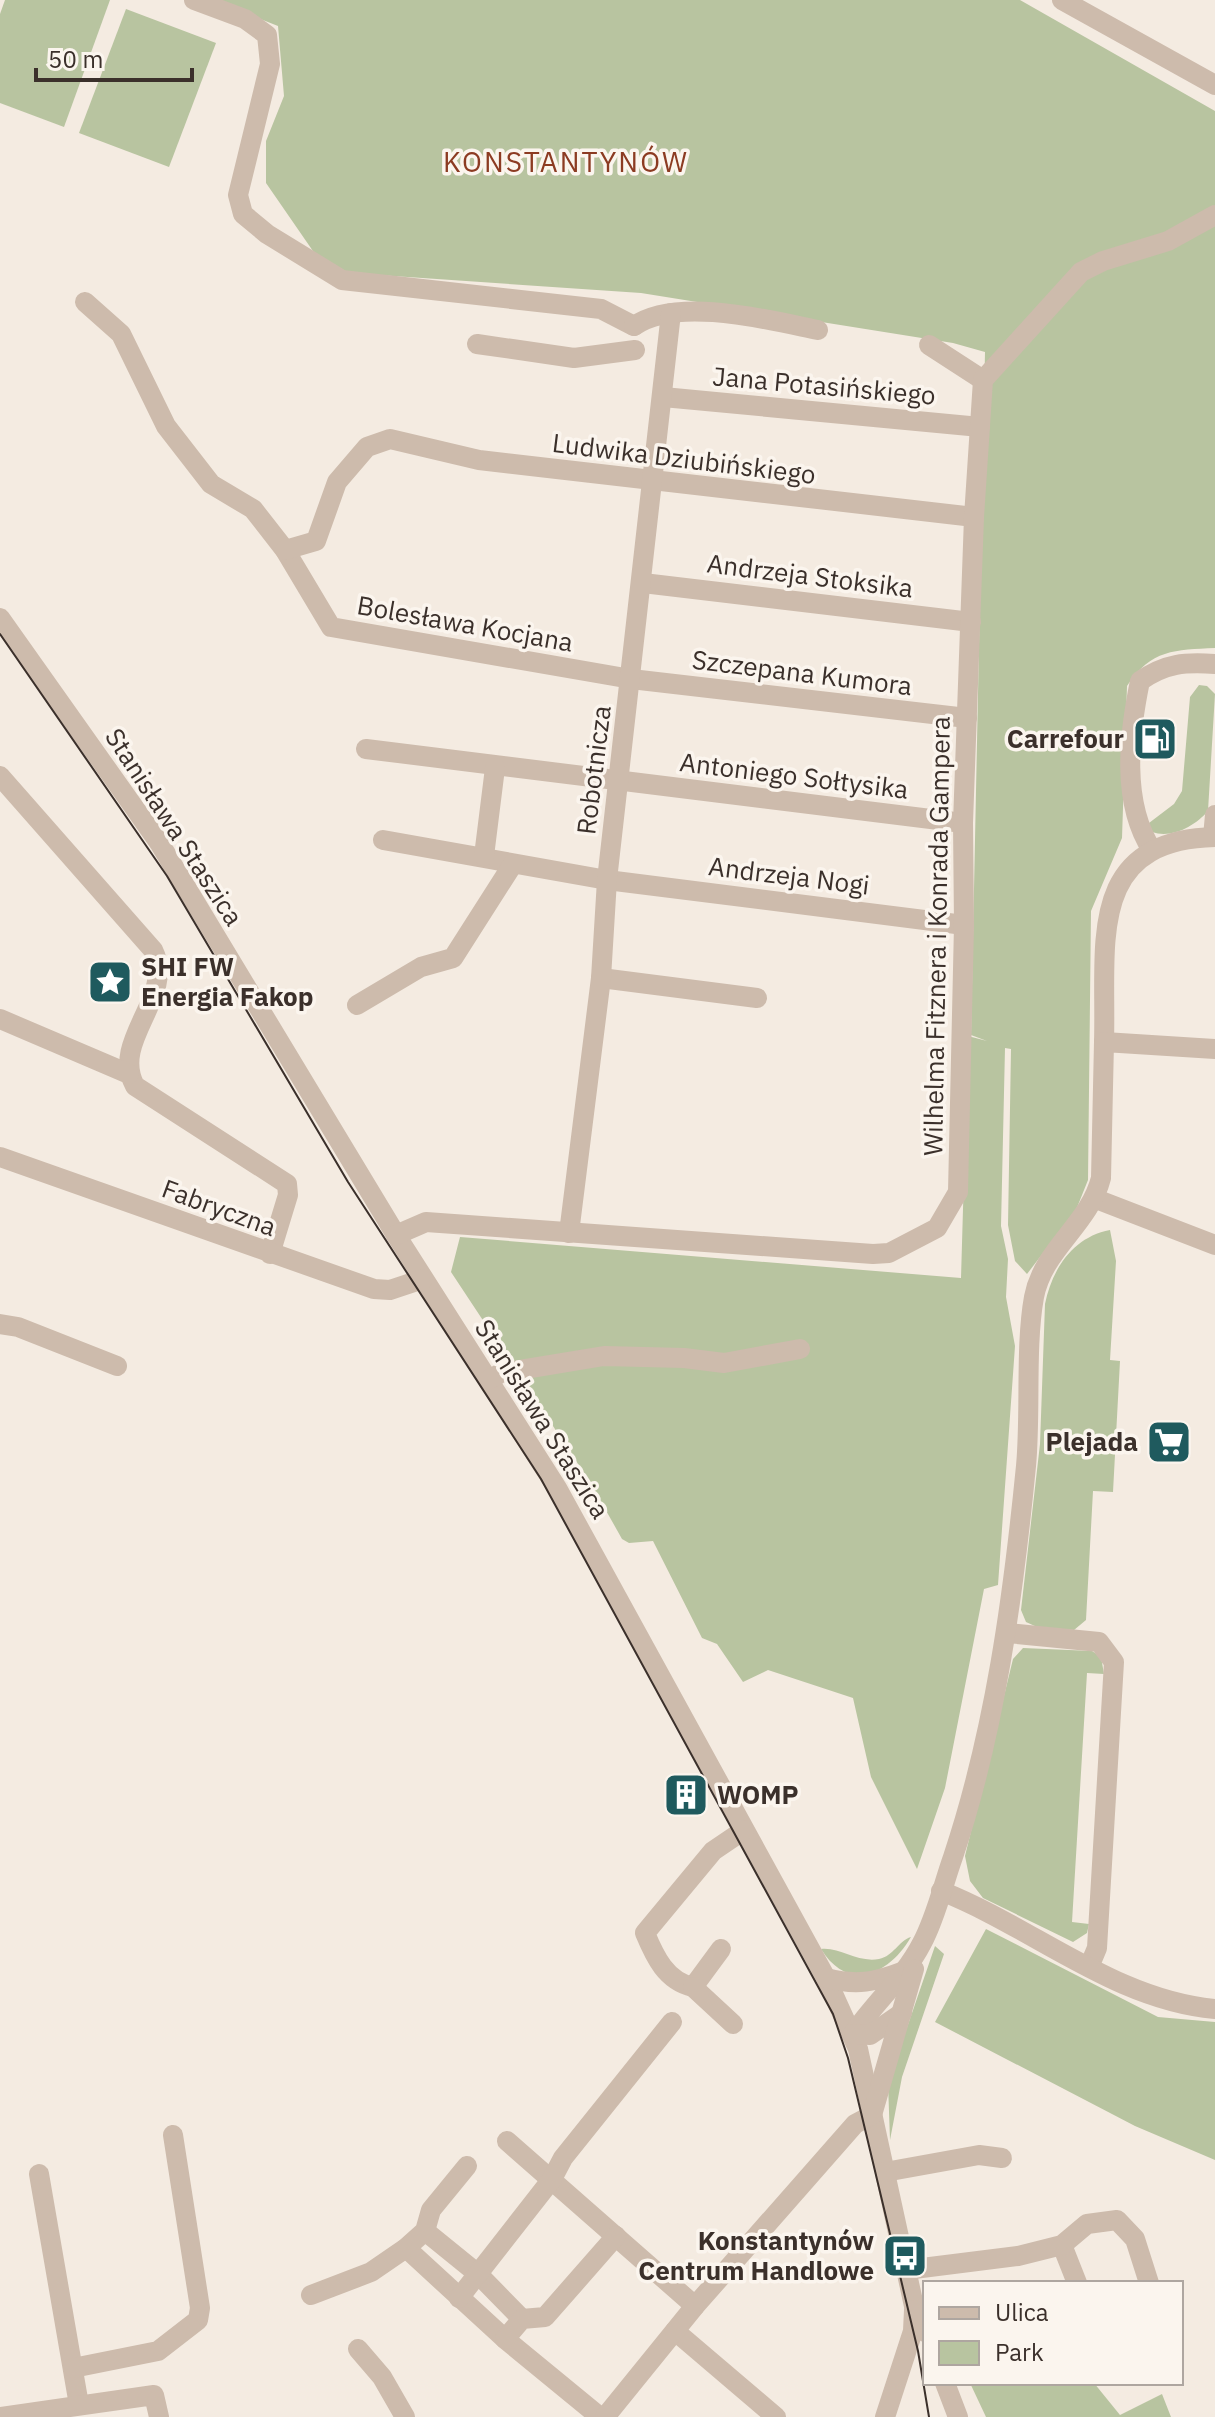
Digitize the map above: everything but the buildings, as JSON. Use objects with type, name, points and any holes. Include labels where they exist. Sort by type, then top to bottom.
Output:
[{"type":"street","points":[[194,0],[245,19],[267,35],[270,64],[238,195],[243,214],[267,234],[342,280],[601,309],[634,326]]},
{"type":"street","points":[[1062,0],[1215,85]]},
{"type":"street","points":[[929,345],[983,380],[1081,272],[1103,261],[1168,241],[1215,215]]},
{"type":"street","name":"Bolesława Kocjana","points":[[85,302],[121,334],[166,426],[211,484],[253,509],[285,550],[331,627],[631,679]]},
{"type":"street","points":[[634,326],[650,316],[671,313],[739,315],[818,330]]},
{"type":"street","name":"Robotnicza","points":[[569,1233],[601,978],[607,880],[643,583],[671,313]]},
{"type":"street","points":[[634,326],[635,350]]},
{"type":"street","points":[[477,344],[574,358],[635,350],[655,364],[666,367]]},
{"type":"street","name":"Wilhelma Fitznera i Konrada Gampera","points":[[396,1235],[426,1222],[873,1254],[889,1253],[937,1228],[958,1192],[963,823],[974,517],[983,380]]},
{"type":"street","name":"Jana Potasińskiego","points":[[663,397],[980,427]]},
{"type":"street","name":"Ludwika Dziubińskiego","points":[[285,550],[316,541],[337,482],[367,447],[390,439],[479,460],[652,483],[974,517]]},
{"type":"street","name":"Andrzeja Stoksika","points":[[643,583],[971,622]]},
{"type":"street","name":"Stanisława Staszica","points":[[0,618],[160,844],[423,1279],[564,1501],[826,1978],[853,2034],[914,2306],[923,2327]]},
{"type":"street","points":[[1152,850],[1140,832],[1132,800],[1135,704],[1140,681],[1160,667],[1182,662],[1215,664]]},
{"type":"street","name":"Szczepana Kumora","points":[[631,679],[967,718]]},
{"type":"street","name":"Antoniego Sołtysika","points":[[366,749],[495,768],[620,780],[963,823]]},
{"type":"street","points":[[484,856],[495,768]]},
{"type":"street","points":[[0,776],[153,950],[161,965],[158,982],[128,1058],[129,1074],[135,1086],[149,1098],[287,1184],[288,1195],[270,1254]]},
{"type":"street","points":[[406,2248],[505,2339],[603,2417],[695,2306],[855,2124],[872,2115],[982,1752],[1007,1633],[1026,1462],[1034,1297],[1043,1270],[1055,1249],[1078,1226],[1096,1199],[1101,1178],[1107,928],[1112,896],[1123,875],[1152,850],[1166,842],[1214,837],[1215,815]]},
{"type":"street","name":"Andrzeja Nogi","points":[[383,840],[607,880],[964,925]]},
{"type":"street","points":[[357,1005],[421,967],[453,958],[513,864]]},
{"type":"street","points":[[601,978],[757,998]]},
{"type":"street","points":[[0,1019],[129,1074]]},
{"type":"street","points":[[1104,1042],[1215,1049]]},
{"type":"street","name":"Fabryczna","points":[[0,1157],[374,1289],[390,1290],[423,1279]]},
{"type":"street","points":[[1096,1199],[1215,1245]]},
{"type":"street","points":[[0,1324],[18,1327],[117,1366]]},
{"type":"street","points":[[488,1380],[501,1373],[604,1356],[684,1358],[724,1363],[800,1349]]},
{"type":"street","points":[[1007,1633],[1099,1642],[1114,1662],[1097,1948],[1089,1967]]},
{"type":"street","points":[[733,2024],[693,1987],[682,1985],[658,1963],[645,1933],[713,1851],[744,1830]]},
{"type":"street","points":[[941,1891],[973,1904],[1089,1967],[1148,1994],[1215,2009]]},
{"type":"street","points":[[853,2034],[921,1946]]},
{"type":"street","points":[[693,1987],[721,1949]]},
{"type":"street","points":[[826,1978],[854,1985],[872,1983],[904,1971]]},
{"type":"street","points":[[853,2034],[870,2035],[902,2013]]},
{"type":"street","points":[[459,2298],[552,2179],[563,2158],[672,2022]]},
{"type":"street","points":[[73,2368],[158,2351],[198,2320],[200,2308],[173,2135]]},
{"type":"street","points":[[507,2141],[695,2306]]},
{"type":"street","points":[[885,2172],[979,2155],[1002,2158]]},
{"type":"street","points":[[311,2295],[371,2272],[406,2248],[425,2231],[431,2210],[467,2166]]},
{"type":"street","points":[[39,2174],[79,2405]]},
{"type":"street","points":[[906,2270],[1018,2256],[1062,2245],[1087,2224],[1117,2220],[1135,2239],[1148,2281]]},
{"type":"street","points":[[425,2231],[478,2274],[522,2319]]},
{"type":"street","points":[[505,2339],[522,2319],[545,2317],[616,2236]]},
{"type":"street","points":[[1062,2245],[1076,2281]]},
{"type":"street","name":"Stanisława Staszica","points":[[885,2417],[913,2331],[914,2306]]},
{"type":"street","points":[[675,2331],[776,2417]]},
{"type":"street","points":[[358,2349],[382,2377],[405,2417]]},
{"type":"street","points":[[946,2385],[958,2417]]},
{"type":"street","points":[[0,2417],[154,2395],[159,2417]]},
{"type":"green space","points":[[5,0],[110,0],[64,127],[0,103],[0,14]]},
{"type":"green space","points":[[212,0],[1020,0],[1215,111],[1215,648],[1176,651],[1155,658],[1127,686],[1122,838],[1091,911],[1088,1180],[1076,1210],[1027,1274],[1015,1261],[1008,1225],[1011,1049],[1005,1048],[1001,1226],[1008,1259],[1006,1297],[1015,1346],[998,1585],[984,1589],[945,1788],[917,1869],[871,1777],[853,1698],[768,1670],[743,1682],[717,1644],[702,1638],[653,1541],[629,1543],[622,1539],[590,1482],[451,1272],[460,1237],[961,1278],[968,1036],[987,1041],[971,1035],[985,352],[953,343],[641,293],[349,273],[315,254],[266,183],[266,141],[284,96],[278,26]]},
{"type":"green space","points":[[126,9],[216,43],[169,167],[79,133]]},
{"type":"green space","points":[[1199,685],[1207,686],[1215,694],[1208,811],[1183,830],[1167,834],[1152,832],[1149,823],[1174,804],[1182,791],[1190,697]]},
{"type":"green space","points":[[1110,1230],[1116,1261],[1110,1360],[1120,1361],[1113,1492],[1093,1491],[1086,1620],[1074,1630],[1037,1627],[1026,1622],[1021,1610],[1040,1444],[1045,1304],[1053,1279],[1066,1256],[1085,1240]]},
{"type":"green space","points":[[1023,1648],[1092,1651],[1101,1657],[1104,1674],[1087,1673],[1072,1922],[1089,1924],[1087,1933],[1073,1942],[983,1898],[970,1881],[965,1856],[1013,1659]]},
{"type":"green space","points":[[986,1929],[1158,2017],[1215,2022],[1215,2160],[1135,2126],[935,2022]]},
{"type":"green space","points":[[911,1937],[891,1961],[868,1974],[856,1975],[843,1971],[821,1949],[863,1959],[879,1959]]},
{"type":"green space","points":[[935,1946],[944,1954],[902,2077],[890,2140],[888,2083]]},
{"type":"green space","points":[[971,2385],[1096,2385],[1120,2415],[1162,2394],[1171,2417],[986,2417]]},
{"type":"tram line","points":[[0,634],[167,876],[348,1182],[541,1479],[833,2014],[848,2058],[923,2381]]},
{"type":"tram line","points":[[924,2385],[929,2417]]},
{"type":"place","name":"Carrefour","points":[[1155,739]]},
{"type":"place","name":"SHI FW Energia Fakop","points":[[110,982]]},
{"type":"place","name":"Plejada","points":[[1169,1442]]},
{"type":"place","name":"WOMP","points":[[686,1795]]},
{"type":"place","name":"Konstantynów Centrum Handlowe","points":[[905,2256]]},
{"type":"district","name":"KONSTANTYNÓW","points":[[566,162]]}]
